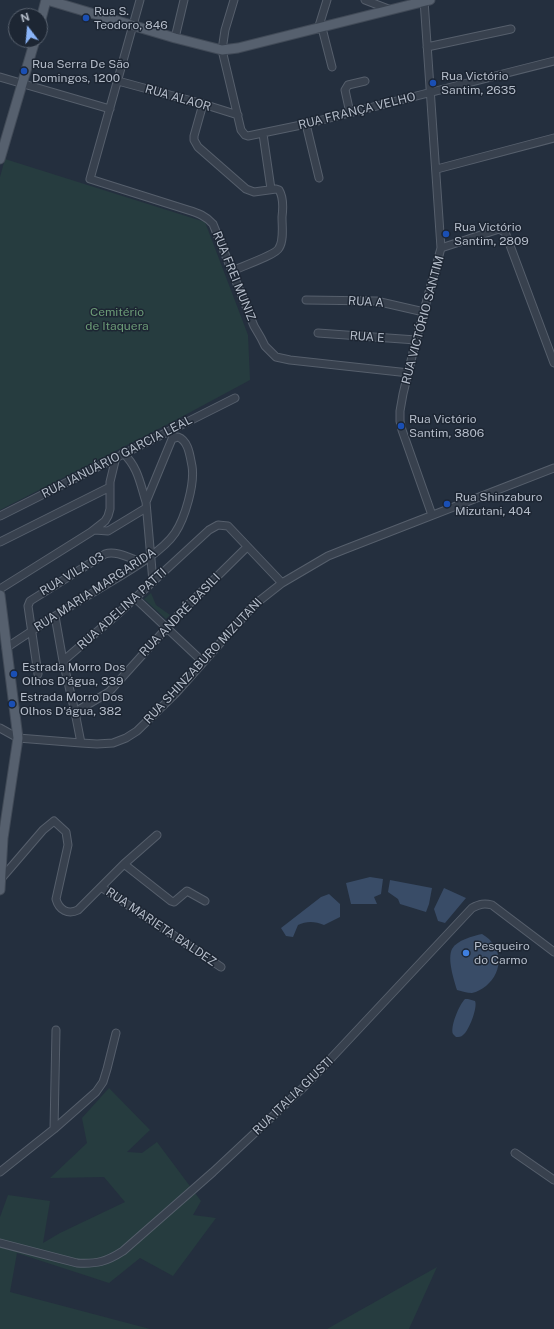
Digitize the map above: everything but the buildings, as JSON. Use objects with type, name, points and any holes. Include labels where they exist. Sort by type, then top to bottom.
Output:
[{"type":"main road","points":[[47,0],[222,50],[238,48],[426,1]]},
{"type":"main road","points":[[0,159],[33,48]]},
{"type":"main road","points":[[0,595],[18,738],[1,860],[0,890]]},
{"type":"street","points":[[0,77],[110,109],[140,0]]},
{"type":"street","points":[[176,38],[184,0]]},
{"type":"street","points":[[222,50],[225,30],[234,0]]},
{"type":"street","points":[[327,0],[320,28],[332,67]]},
{"type":"street","points":[[365,0],[391,10]]},
{"type":"street","name":"RUA VICTÓRIO SANTIM","points":[[426,1],[427,47],[442,248],[416,340],[401,405],[400,421],[432,515]]},
{"type":"street","points":[[427,47],[511,29]]},
{"type":"street","name":"RUA FRANÇA VELHO","points":[[222,50],[241,130],[248,136],[306,124],[554,61]]},
{"type":"street","name":"RUA ALAOR","points":[[118,81],[238,115]]},
{"type":"street","points":[[350,113],[345,90],[348,85],[364,81]]},
{"type":"street","points":[[203,104],[194,136],[194,140],[198,147],[246,189],[254,192],[271,189],[279,190],[282,198],[280,248],[232,271]]},
{"type":"street","name":"RUA FREI MUNIZ","points":[[110,109],[90,179],[209,218],[213,224],[258,332],[265,346],[276,357],[290,360],[409,373]]},
{"type":"street","points":[[306,124],[319,178]]},
{"type":"street","points":[[263,134],[271,189]]},
{"type":"street","points":[[437,169],[554,138]]},
{"type":"street","points":[[442,248],[499,229],[505,232],[552,352],[554,363]]},
{"type":"street","name":"RUA A","points":[[306,300],[376,301],[424,312]]},
{"type":"street","name":"RUA E","points":[[318,333],[416,340]]},
{"type":"street","name":"RUA JANUÁRIO GARCIA LEAL","points":[[0,516],[234,398]]},
{"type":"street","points":[[95,530],[108,531],[146,505],[175,438],[173,428]]},
{"type":"street","name":"RUA MARIA MARGARIDA","points":[[6,648],[151,556],[175,533],[183,517],[192,487],[193,471],[185,442],[175,438]]},
{"type":"street","points":[[0,589],[101,525],[108,516],[110,509],[111,475],[120,455],[131,461],[136,469],[146,505],[153,582]]},
{"type":"street","name":"RUA SHINZABURO MIZUTANI","points":[[0,728],[18,738],[81,743],[113,743],[126,738],[137,731],[176,693],[254,605],[282,583],[333,554],[554,468]]},
{"type":"street","points":[[0,542],[110,487]]},
{"type":"street","name":"RUA ADELINA PATTI","points":[[63,661],[210,530],[218,525],[228,526],[247,547]]},
{"type":"street","points":[[247,547],[282,583]]},
{"type":"street","name":"RUA ANDRÉ BASILI","points":[[75,712],[109,692],[166,627],[247,547]]},
{"type":"street","name":"RUA VILA 03","points":[[38,674],[28,603],[109,553],[141,562]]},
{"type":"street","points":[[135,598],[203,662]]},
{"type":"street","points":[[55,616],[81,743]]},
{"type":"street","points":[[0,880],[43,830],[54,821],[66,832],[68,845],[56,899],[58,906],[67,912],[73,913],[78,910],[124,864],[157,835]]},
{"type":"street","points":[[1,860],[16,862]]},
{"type":"street","points":[[124,864],[171,901],[174,902],[187,891],[205,901]]},
{"type":"street","name":"RUA MARIETA BALDEZ","points":[[101,887],[221,967]]},
{"type":"street","name":"RUA ITALIA GIUSTI","points":[[0,1243],[88,1264],[101,1263],[123,1251],[213,1172],[306,1086],[472,908],[479,904],[485,903],[492,905],[554,952]]},
{"type":"street","points":[[54,1129],[56,1030]]},
{"type":"street","points":[[0,1172],[54,1129],[96,1092],[103,1082],[116,1033]]},
{"type":"street","points":[[515,1153],[554,1180]]},
{"type":"green space","name":"Cemitério de Itaquera","points":[[5,159],[205,222],[248,335],[250,380],[172,422],[0,510],[0,177]]},
{"type":"green space","points":[[151,593],[156,605],[170,615],[166,619],[144,599]]},
{"type":"green space","points":[[109,1088],[150,1130],[127,1152],[142,1153],[157,1142],[201,1201],[193,1215],[216,1218],[173,1276],[140,1258],[109,1283],[17,1253],[10,1292],[150,1329],[0,1329],[0,1217],[8,1195],[50,1201],[43,1243],[60,1233],[125,1202],[104,1177],[50,1178],[87,1143],[82,1118]]},
{"type":"green space","points":[[437,1267],[409,1329],[327,1329]]},
{"type":"water","points":[[370,877],[383,879],[381,894],[374,897],[377,904],[351,904],[346,883]]},
{"type":"water","points":[[390,880],[432,888],[426,912],[400,904],[398,899],[388,892]]},
{"type":"water","points":[[444,888],[466,898],[445,923],[438,921],[434,909]]},
{"type":"water","points":[[329,894],[340,904],[340,917],[324,925],[314,922],[307,922],[298,925],[293,937],[286,936],[281,928],[321,897]]},
{"type":"water","points":[[482,934],[494,945],[497,952],[499,959],[496,973],[486,986],[478,991],[470,993],[457,990],[450,958],[452,949],[461,941]]},
{"type":"water","points":[[465,999],[475,1001],[476,1004],[474,1013],[465,1033],[459,1037],[456,1037],[452,1031],[454,1021],[460,1006]]},
{"type":"place","name":"Rua S. Teodoro, 846","points":[[86,18]]},
{"type":"place","name":"Rua Serra De São Domingos, 1200","points":[[24,71]]},
{"type":"place","name":"Rua Victório Santim, 2635","points":[[433,83]]},
{"type":"place","name":"Rua Victório Santim, 2809","points":[[446,234]]},
{"type":"place","name":"Rua Victório Santim, 3806","points":[[401,426]]},
{"type":"place","name":"Rua Shinzaburo Mizutani, 404","points":[[447,504]]},
{"type":"place","name":"Estrada Morro Dos Olhos D'água, 339","points":[[14,674]]},
{"type":"place","name":"Estrada Morro Dos Olhos D'água, 382","points":[[12,704]]},
{"type":"place","name":"Pesqueiro do Carmo","points":[[466,953]]}]
